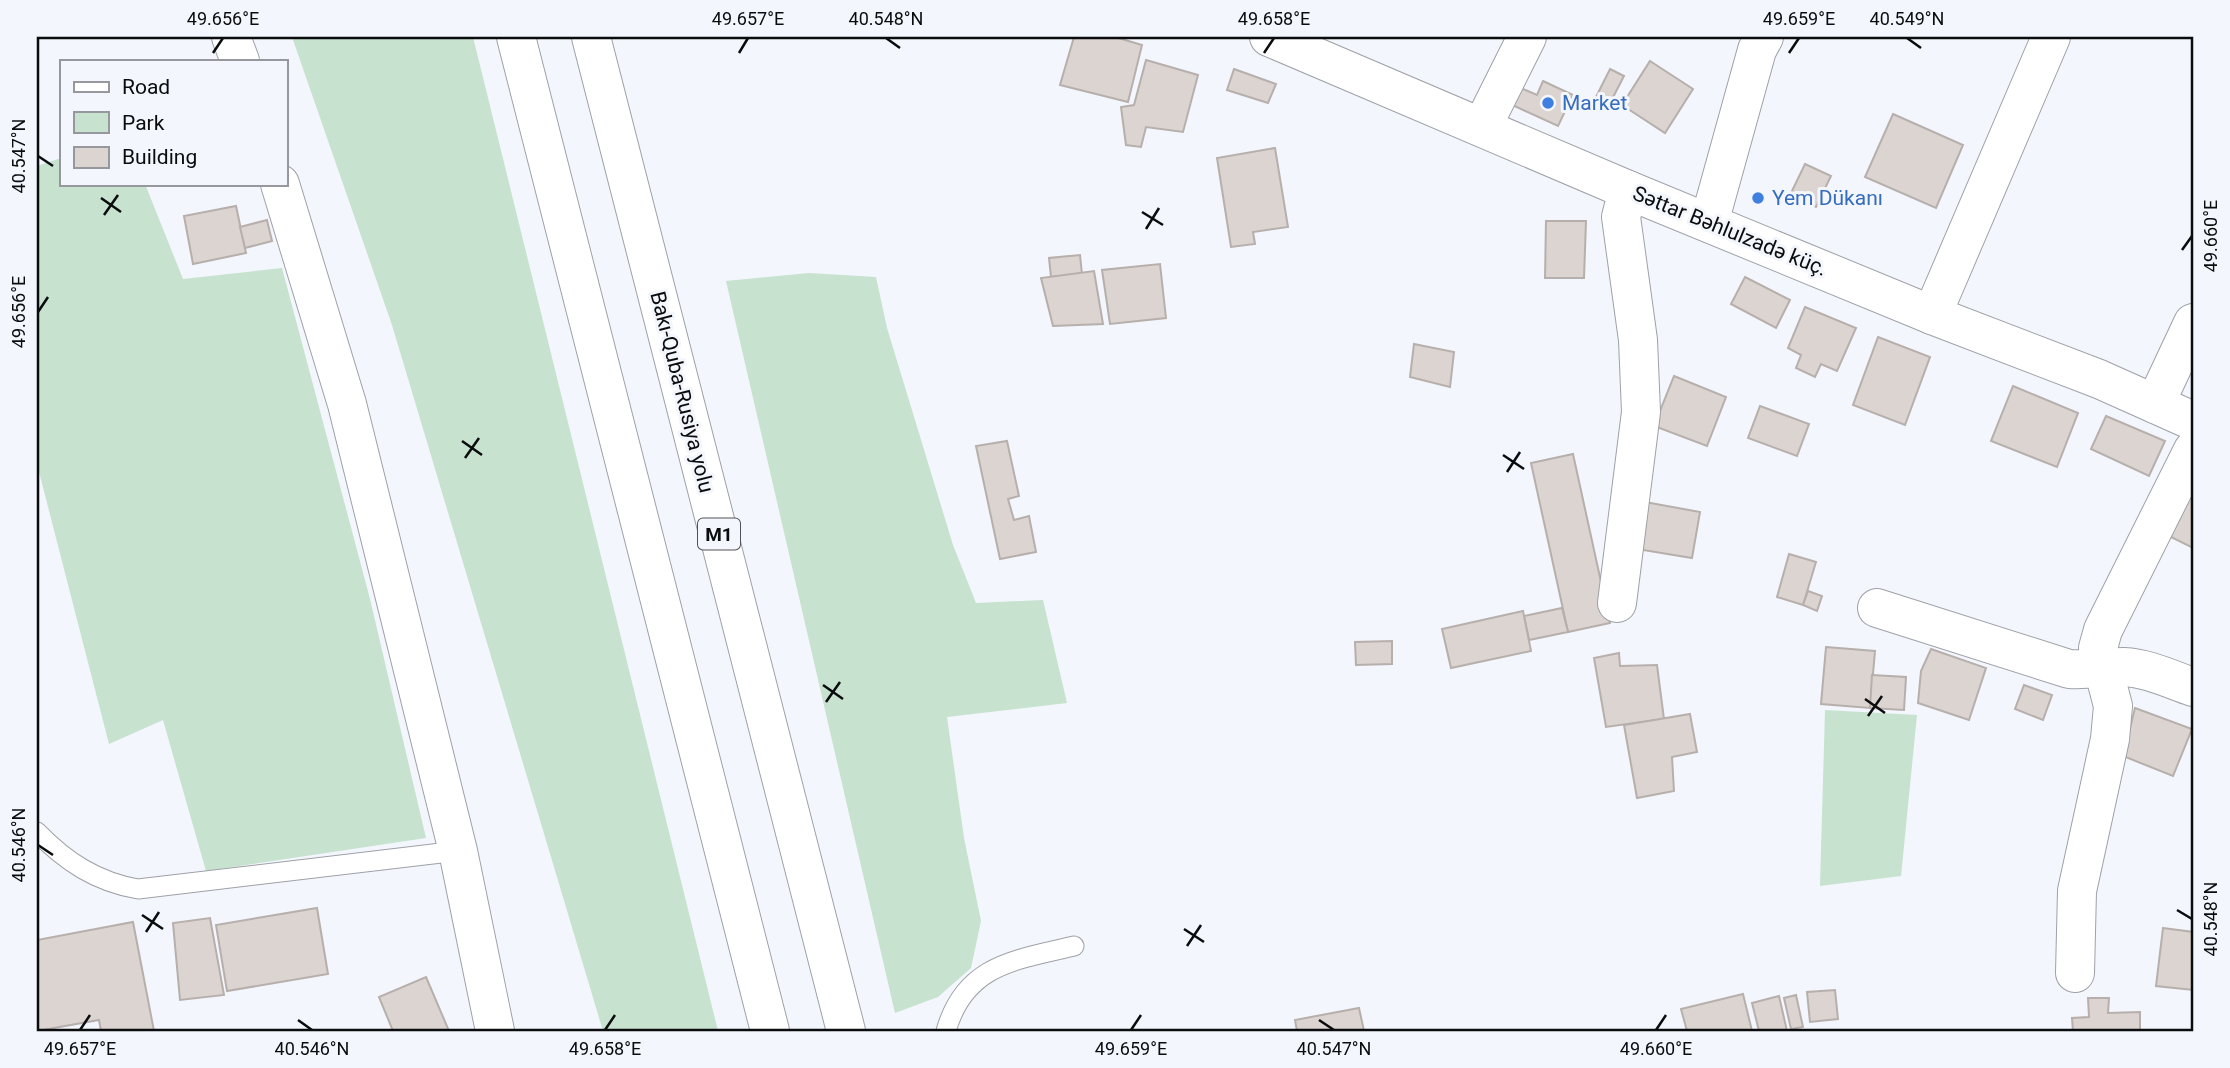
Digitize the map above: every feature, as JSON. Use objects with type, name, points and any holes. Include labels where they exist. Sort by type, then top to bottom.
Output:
[{"type":"main road","points":[[231,37],[240,60]]},
{"type":"main road","points":[[516,37],[770,1031]]},
{"type":"main road","name":"Bakı-Quba-Rusiya yolu","points":[[591,37],[846,1031]]},
{"type":"main road","points":[[1482,127],[1527,37]]},
{"type":"main road","points":[[1709,223],[1757,50],[1764,37]]},
{"type":"main road","points":[[1932,314],[2052,37]]},
{"type":"main road","name":"Səttar Bəhlulzadə küç.","points":[[1284,39],[1628,190],[2099,379],[2193,421]]},
{"type":"main road","points":[[281,186],[347,404],[458,851],[495,1031]]},
{"type":"main road","points":[[1617,603],[1641,412],[1637,340],[1621,217],[1628,190]]},
{"type":"main road","points":[[2155,404],[2193,323]]},
{"type":"main road","points":[[2075,973],[2077,891],[2110,739],[2113,706],[2098,648],[2103,630],[2193,450]]},
{"type":"main road","points":[[1877,608],[2069,669],[2126,667],[2193,687]]},
{"type":"lane","points":[[37,832],[54,849],[85,872],[117,886],[138,889],[458,851]]},
{"type":"lane","points":[[946,1031],[958,1001],[988,971],[1007,962],[1074,946]]},
{"type":"green space","points":[[292,37],[473,37],[718,1031],[603,1031],[392,325]]},
{"type":"green space","points":[[60,158],[60,186],[146,186],[183,279],[282,268],[370,599],[426,838],[206,871],[163,720],[109,744],[37,464],[37,166]]},
{"type":"green space","points":[[809,273],[876,277],[887,328],[953,545],[976,603],[1043,600],[1067,703],[947,717],[964,838],[981,921],[971,968],[938,997],[895,1013],[726,281]]},
{"type":"green space","points":[[1825,710],[1917,715],[1901,876],[1820,886]]},
{"type":"building","points":[[1074,37],[1115,37],[1142,45],[1128,102],[1060,85]]},
{"type":"building","points":[[1146,60],[1198,75],[1183,132],[1146,127],[1141,147],[1126,145],[1121,107],[1134,105]]},
{"type":"building","points":[[1650,61],[1693,89],[1665,133],[1622,105]]},
{"type":"building","points":[[1234,69],[1276,84],[1268,103],[1227,90]]},
{"type":"building","points":[[1610,69],[1624,76],[1606,111],[1593,103]]},
{"type":"building","points":[[1543,81],[1573,95],[1558,126],[1508,103],[1516,86],[1537,95]]},
{"type":"building","points":[[1893,114],[1963,145],[1936,208],[1865,177]]},
{"type":"building","points":[[1275,148],[1288,227],[1253,232],[1255,244],[1231,247],[1217,158]]},
{"type":"building","points":[[1805,164],[1831,176],[1816,207],[1790,195]]},
{"type":"building","points":[[236,206],[246,253],[193,264],[184,216]]},
{"type":"building","points":[[267,220],[272,241],[245,248],[240,227]]},
{"type":"building","points":[[1546,221],[1586,221],[1584,278],[1545,278]]},
{"type":"building","points":[[1080,255],[1082,274],[1051,277],[1049,258]]},
{"type":"building","points":[[1160,264],[1166,318],[1110,324],[1102,270]]},
{"type":"building","points":[[1094,271],[1103,324],[1053,326],[1041,278]]},
{"type":"building","points":[[1745,277],[1790,300],[1776,328],[1731,304]]},
{"type":"building","points":[[1805,307],[1856,328],[1837,371],[1821,364],[1815,377],[1796,368],[1801,355],[1788,348]]},
{"type":"building","points":[[1878,337],[1930,357],[1905,425],[1853,405]]},
{"type":"building","points":[[1414,344],[1454,352],[1450,387],[1410,377]]},
{"type":"building","points":[[1674,376],[1726,397],[1707,446],[1654,426]]},
{"type":"building","points":[[2013,386],[2078,413],[2057,467],[1991,441]]},
{"type":"building","points":[[1760,406],[1809,424],[1797,456],[1748,438]]},
{"type":"building","points":[[2106,416],[2165,441],[2149,476],[2091,449]]},
{"type":"building","points":[[1007,441],[1019,496],[1008,499],[1014,520],[1029,516],[1036,552],[1000,559],[976,446]]},
{"type":"building","points":[[1573,454],[1610,623],[1568,632],[1531,463]]},
{"type":"building","points":[[2193,479],[2193,548],[2167,535]]},
{"type":"building","points":[[1645,502],[1700,512],[1692,558],[1637,549]]},
{"type":"building","points":[[1789,554],[1816,562],[1803,605],[1777,597]]},
{"type":"building","points":[[1808,591],[1822,596],[1817,611],[1803,605]]},
{"type":"building","points":[[1562,608],[1568,632],[1529,640],[1524,616]]},
{"type":"building","points":[[1523,611],[1531,651],[1451,668],[1442,629]]},
{"type":"building","points":[[1392,641],[1392,664],[1356,665],[1355,642]]},
{"type":"building","points":[[1826,647],[1875,651],[1870,708],[1821,704]]},
{"type":"building","points":[[1931,649],[1986,668],[1969,720],[1918,703],[1921,671]]},
{"type":"building","points":[[1619,653],[1620,666],[1657,665],[1664,719],[1606,727],[1594,658]]},
{"type":"building","points":[[1872,675],[1906,677],[1904,710],[1870,708]]},
{"type":"building","points":[[2024,685],[2052,695],[2043,720],[2015,709]]},
{"type":"building","points":[[2135,708],[2192,729],[2173,776],[2123,756]]},
{"type":"building","points":[[1690,714],[1697,752],[1672,757],[1674,791],[1637,798],[1624,725]]},
{"type":"building","points":[[317,908],[328,974],[227,991],[216,925]]},
{"type":"building","points":[[210,918],[224,995],[180,1000],[173,923]]},
{"type":"building","points":[[133,922],[154,1031],[101,1031],[99,1020],[37,1031],[37,940]]},
{"type":"building","points":[[2163,928],[2193,932],[2193,990],[2156,986]]},
{"type":"building","points":[[426,977],[449,1031],[393,1031],[379,997]]},
{"type":"building","points":[[1835,990],[1838,1019],[1810,1022],[1807,992]]},
{"type":"building","points":[[1743,994],[1752,1031],[1687,1031],[1681,1009]]},
{"type":"building","points":[[1796,995],[1803,1027],[1791,1029],[1784,998]]},
{"type":"building","points":[[1779,996],[1787,1031],[1759,1031],[1752,1003]]},
{"type":"building","points":[[2088,998],[2109,998],[2108,1013],[2140,1012],[2140,1031],[2073,1031],[2072,1018],[2089,1017]]},
{"type":"building","points":[[1359,1008],[1364,1031],[1297,1031],[1295,1020]]},
{"type":"place","name":"Market","points":[[1548,103]]},
{"type":"place","name":"Yem Dükanı","points":[[1758,198]]}]
